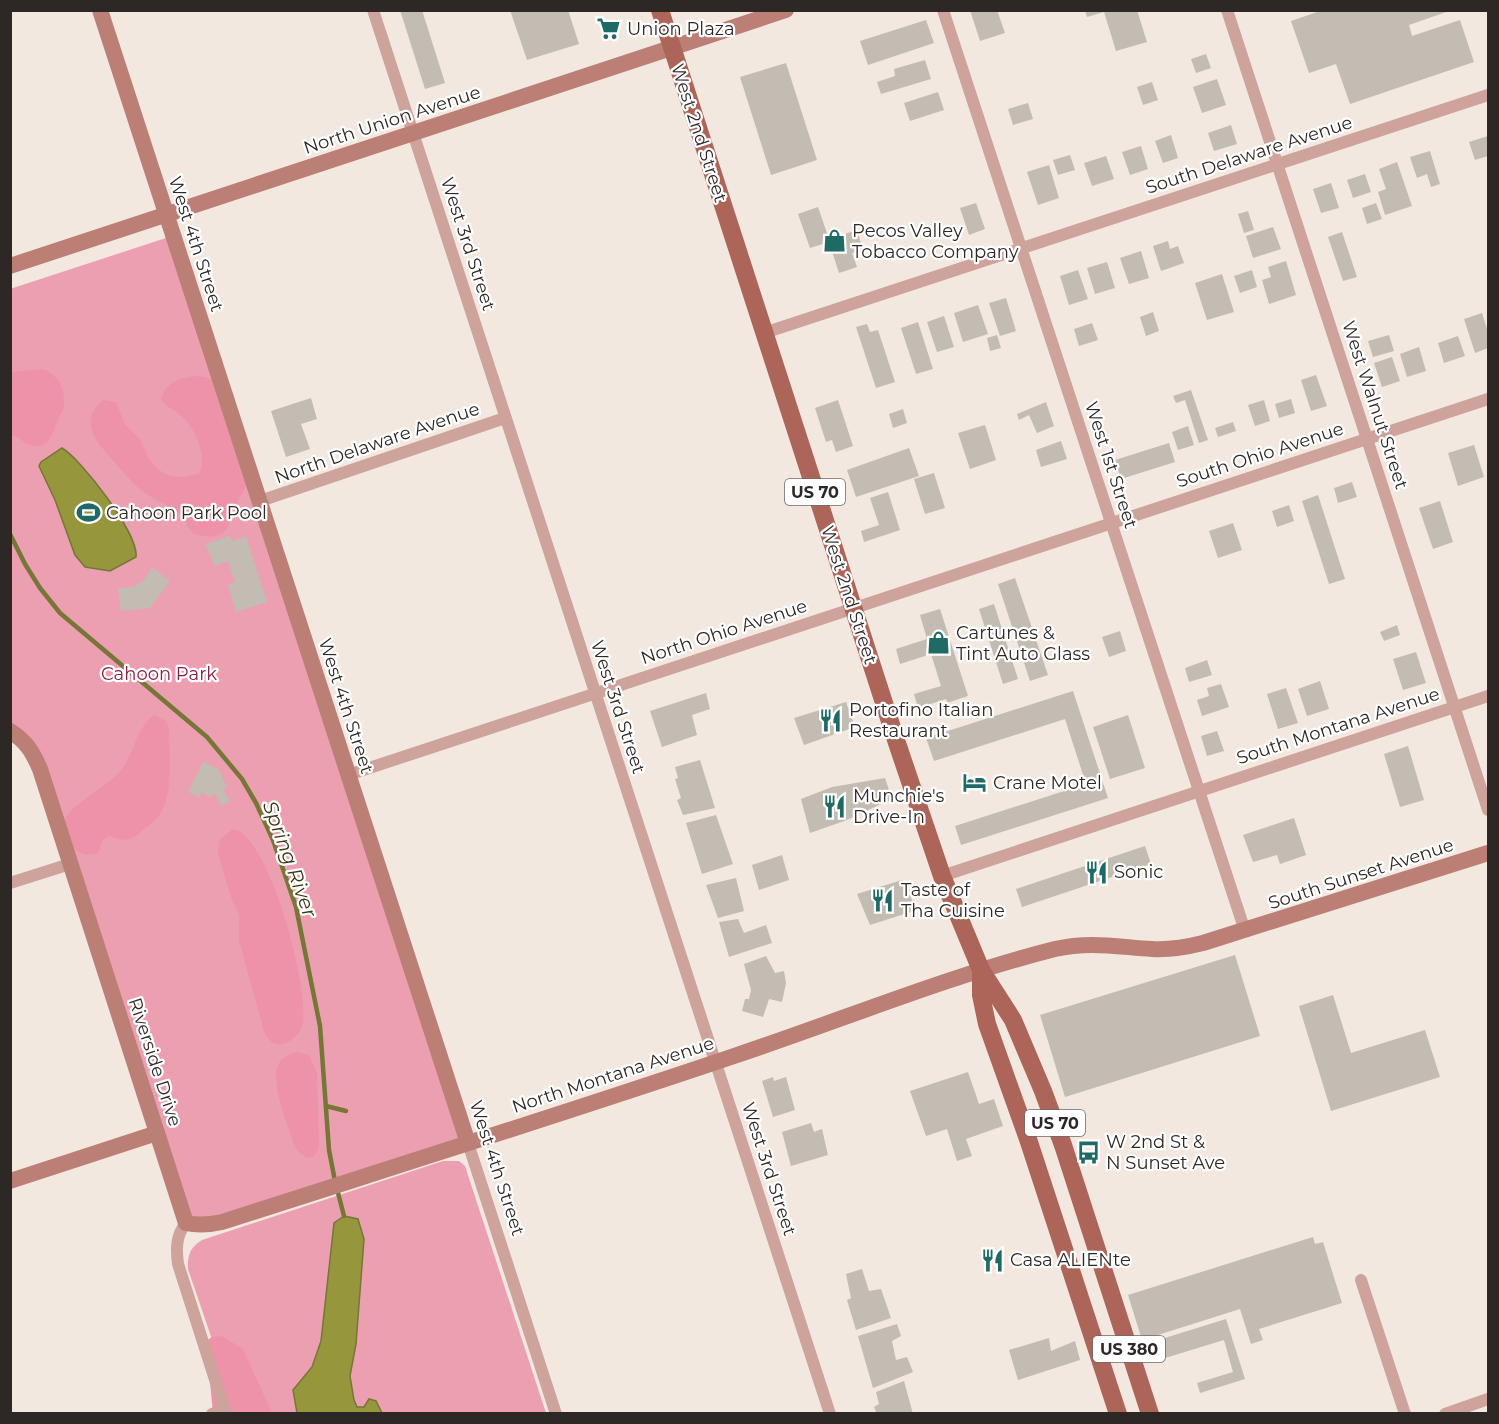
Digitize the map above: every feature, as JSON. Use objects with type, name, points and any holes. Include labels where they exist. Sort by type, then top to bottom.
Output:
[{"type":"main road","name":"West 2nd Street","points":[[660,10],[853,609],[942,876],[981,970],[1002,999],[1028,1052],[1063,1144],[1150,1413]]},
{"type":"main road","name":"West 2nd Street","points":[[981,970],[981,995],[987,1024],[1028,1139],[1118,1413]]},
{"type":"street","name":"West 4th Street","points":[[100,10],[556,1413]]},
{"type":"street","name":"West 3rd Street","points":[[373,10],[830,1413]]},
{"type":"street","name":"North Union Avenue","points":[[10,266],[786,10]]},
{"type":"street","name":"West 1st Street","points":[[943,10],[1245,931]]},
{"type":"street","name":"West Walnut Street","points":[[1227,10],[1488,810]]},
{"type":"street","name":"South Delaware Avenue","points":[[1022,249],[1488,95]]},
{"type":"street","points":[[764,333],[1022,249]]},
{"type":"street","name":"South Ohio Avenue","points":[[1111,523],[1488,399]]},
{"type":"street","name":"North Delaware Avenue","points":[[260,501],[505,418]]},
{"type":"street","name":"North Ohio Avenue","points":[[348,775],[1111,523]]},
{"type":"street","name":"South Montana Avenue","points":[[1199,790],[1488,696]]},
{"type":"street","name":"Riverside Drive","points":[[10,731],[23,739],[34,756],[46,787],[186,1223]]},
{"type":"street","points":[[942,876],[1199,790]]},
{"type":"street","name":"South Sunset Avenue","points":[[981,970],[1078,945],[1104,944],[1165,949],[1189,946],[1245,931],[1488,853]]},
{"type":"street","points":[[10,883],[70,864]]},
{"type":"street","name":"North Montana Avenue","points":[[186,1223],[204,1226],[222,1222],[716,1062],[981,970]]},
{"type":"street","points":[[10,1181],[158,1133]]},
{"type":"street","points":[[186,1223],[178,1236],[178,1264],[221,1412]]},
{"type":"street","points":[[1361,1280],[1405,1413]]},
{"type":"street","points":[[1445,1413],[1488,1399]]},
{"type":"green space","name":"Cahoon Park","points":[[172,236],[468,1143],[309,1192],[186,1223],[46,787],[11,731],[10,289]]},
{"type":"green space","points":[[443,1161],[459,1161],[465,1166],[546,1413],[237,1413],[188,1269],[192,1249],[202,1240]]},
{"type":"shaded area","points":[[42,369],[52,374],[60,383],[64,394],[64,408],[49,440],[41,445],[33,446],[15,436],[11,437],[11,372]]},
{"type":"shaded area","points":[[196,376],[213,380],[247,483],[227,528],[221,534],[213,536],[193,533],[180,514],[146,493],[128,478],[97,441],[91,424],[91,416],[95,408],[104,400],[116,402],[125,424],[140,439],[149,459],[159,470],[170,476],[182,477],[199,474],[201,450],[190,425],[161,399],[166,389],[174,382]]},
{"type":"shaded area","name":"Cahoon Park Pool","points":[[62,448],[95,481],[119,515],[134,546],[136,557],[110,571],[85,567],[75,555],[55,500],[39,466],[41,462]]},
{"type":"shaded area","points":[[154,715],[166,721],[169,728],[169,785],[160,814],[150,825],[132,838],[124,840],[110,836],[103,840],[98,853],[90,855],[79,852],[72,846],[68,837],[64,822],[67,815],[118,773],[128,760],[144,726]]},
{"type":"shaded area","points":[[233,829],[247,838],[260,857],[273,884],[284,915],[300,978],[303,1022],[294,1038],[283,1044],[272,1042],[264,1031],[239,941],[239,915],[218,854],[219,840]]},
{"type":"shaded area","points":[[297,1052],[309,1055],[317,1073],[319,1145],[317,1152],[308,1158],[299,1153],[294,1145],[276,1082],[280,1062],[286,1056]]},
{"type":"shaded area","points":[[344,1216],[358,1219],[364,1239],[356,1344],[350,1376],[354,1400],[357,1407],[364,1407],[369,1399],[376,1401],[382,1413],[297,1413],[293,1390],[312,1367],[321,1341],[334,1223]]},
{"type":"shaded area","points":[[222,1336],[243,1349],[272,1413],[213,1413],[206,1341],[212,1337]]},
{"type":"building","points":[[400,10],[422,10],[445,83],[425,89]]},
{"type":"building","points":[[510,10],[568,10],[579,44],[527,60]]},
{"type":"building","points":[[970,10],[997,10],[1005,33],[980,41]]},
{"type":"building","points":[[1085,10],[1137,10],[1147,42],[1116,51],[1104,12],[1087,17]]},
{"type":"building","points":[[1323,10],[1452,10],[1409,25],[1412,36],[1460,20],[1474,62],[1350,104],[1336,64],[1309,73],[1291,21]]},
{"type":"building","points":[[926,20],[934,43],[868,65],[860,41]]},
{"type":"building","points":[[1206,54],[1211,68],[1196,73],[1191,59]]},
{"type":"building","points":[[925,60],[931,79],[881,94],[877,82],[895,76],[894,69]]},
{"type":"building","points":[[786,63],[817,160],[771,175],[740,77]]},
{"type":"building","points":[[1217,79],[1226,105],[1202,113],[1193,87]]},
{"type":"building","points":[[1152,82],[1158,100],[1143,105],[1137,87]]},
{"type":"building","points":[[938,92],[944,110],[910,121],[904,103]]},
{"type":"building","points":[[1028,103],[1033,119],[1013,125],[1008,109]]},
{"type":"building","points":[[1231,125],[1237,144],[1214,151],[1208,133]]},
{"type":"building","points":[[1171,135],[1178,158],[1163,163],[1155,141]]},
{"type":"building","points":[[1488,136],[1488,156],[1475,160],[1469,142]]},
{"type":"building","points":[[1141,146],[1148,169],[1130,175],[1122,152]]},
{"type":"building","points":[[1430,151],[1440,184],[1431,187],[1427,174],[1417,178],[1410,157]]},
{"type":"building","points":[[1070,155],[1075,170],[1058,175],[1053,160]]},
{"type":"building","points":[[1106,156],[1114,179],[1092,186],[1084,163]]},
{"type":"building","points":[[1397,162],[1412,206],[1385,215],[1378,192],[1386,189],[1379,169]]},
{"type":"building","points":[[1049,165],[1059,198],[1038,205],[1027,172]]},
{"type":"building","points":[[1365,174],[1371,192],[1353,198],[1347,180]]},
{"type":"building","points":[[1331,183],[1339,208],[1321,213],[1313,189]]},
{"type":"building","points":[[976,203],[985,229],[969,235],[960,208]]},
{"type":"building","points":[[1376,203],[1382,219],[1367,224],[1362,208]]},
{"type":"building","name":"Pecos Valley Tobacco Company","points":[[818,207],[829,239],[857,230],[863,250],[852,253],[857,267],[839,273],[829,242],[810,248],[798,214]]},
{"type":"building","points":[[1248,211],[1254,230],[1244,233],[1238,214]]},
{"type":"building","points":[[1273,227],[1281,249],[1253,258],[1246,236]]},
{"type":"building","points":[[1342,232],[1357,277],[1343,281],[1328,237]]},
{"type":"building","points":[[1168,241],[1170,249],[1178,246],[1184,263],[1161,271],[1153,246]]},
{"type":"building","points":[[1141,251],[1149,278],[1129,284],[1120,258]]},
{"type":"building","points":[[1286,261],[1296,295],[1269,304],[1262,280],[1271,277],[1268,267]]},
{"type":"building","points":[[1107,262],[1115,288],[1095,294],[1087,268]]},
{"type":"building","points":[[1078,270],[1088,299],[1069,305],[1060,276]]},
{"type":"building","points":[[1252,270],[1257,287],[1240,293],[1234,276]]},
{"type":"building","points":[[1222,274],[1234,312],[1207,320],[1195,283]]},
{"type":"building","points":[[1006,298],[1016,331],[1000,336],[989,303]]},
{"type":"building","points":[[978,305],[988,334],[963,342],[954,313]]},
{"type":"building","points":[[1153,312],[1159,331],[1146,336],[1140,317]]},
{"type":"building","points":[[1482,313],[1488,332],[1488,348],[1475,353],[1464,319]]},
{"type":"building","points":[[944,316],[954,347],[937,352],[927,322]]},
{"type":"building","points":[[918,322],[933,369],[916,374],[901,328]]},
{"type":"building","points":[[1092,323],[1098,340],[1079,346],[1074,329]]},
{"type":"building","points":[[867,324],[870,332],[878,330],[895,382],[876,388],[856,327]]},
{"type":"building","points":[[997,335],[1001,348],[990,351],[987,338]]},
{"type":"building","points":[[1389,335],[1394,351],[1373,357],[1368,341]]},
{"type":"building","points":[[1458,336],[1465,356],[1444,363],[1438,343]]},
{"type":"building","points":[[1419,347],[1426,371],[1407,377],[1400,354]]},
{"type":"building","points":[[1392,357],[1400,381],[1382,387],[1374,363]]},
{"type":"building","points":[[1316,375],[1327,406],[1311,411],[1301,380]]},
{"type":"building","points":[[1191,390],[1208,440],[1199,443],[1185,400],[1176,403],[1173,396]]},
{"type":"building","points":[[311,398],[317,419],[301,424],[310,449],[286,457],[271,411]]},
{"type":"building","points":[[1291,399],[1295,413],[1279,418],[1275,404]]},
{"type":"building","points":[[838,400],[853,446],[836,452],[832,440],[826,442],[815,408]]},
{"type":"building","points":[[1264,400],[1270,421],[1255,426],[1248,405]]},
{"type":"building","points":[[1046,402],[1054,426],[1037,433],[1029,415],[1019,420],[1017,414]]},
{"type":"building","points":[[903,409],[907,423],[893,428],[889,414]]},
{"type":"building","points":[[1233,422],[1236,431],[1218,437],[1215,428]]},
{"type":"building","points":[[985,425],[996,460],[970,469],[958,433]]},
{"type":"building","points":[[1188,426],[1194,445],[1178,450],[1172,432]]},
{"type":"building","points":[[1061,441],[1067,459],[1041,467],[1036,450]]},
{"type":"building","points":[[1169,443],[1175,462],[1121,479],[1115,460]]},
{"type":"building","points":[[1474,445],[1484,477],[1458,486],[1448,453]]},
{"type":"building","points":[[909,448],[919,476],[856,497],[847,470]]},
{"type":"building","points":[[934,473],[945,508],[925,514],[914,479]]},
{"type":"building","points":[[1352,482],[1357,497],[1338,503],[1334,488]]},
{"type":"building","points":[[888,492],[900,530],[864,542],[861,531],[879,525],[870,498]]},
{"type":"building","points":[[1318,495],[1345,579],[1329,584],[1302,501]]},
{"type":"building","points":[[1440,501],[1453,542],[1433,549],[1419,508]]},
{"type":"building","points":[[1289,505],[1294,521],[1277,527],[1272,511]]},
{"type":"building","points":[[1233,523],[1242,550],[1218,558],[1209,531]]},
{"type":"building","points":[[230,536],[232,541],[246,536],[267,602],[236,612],[228,584],[235,582],[228,561],[214,566],[206,544]]},
{"type":"building","name":"Cahoon Park Pool","points":[[152,567],[170,581],[150,608],[121,611],[118,588],[133,587],[143,581]]},
{"type":"building","points":[[1015,578],[1048,675],[1030,681],[998,584]]},
{"type":"building","points":[[994,604],[1018,679],[1003,684],[979,609]]},
{"type":"building","points":[[940,609],[968,696],[947,703],[946,699],[918,708],[914,694],[941,686],[931,654],[900,664],[896,649],[927,639],[920,615]]},
{"type":"building","points":[[1397,625],[1400,635],[1384,641],[1380,632]]},
{"type":"building","points":[[1120,631],[1126,651],[1109,657],[1102,637]]},
{"type":"building","points":[[1416,652],[1426,683],[1403,690],[1393,659]]},
{"type":"building","points":[[1207,660],[1212,675],[1189,682],[1185,668]]},
{"type":"building","points":[[1320,681],[1329,709],[1307,716],[1298,689]]},
{"type":"building","points":[[1221,684],[1229,707],[1202,716],[1197,700],[1209,696],[1207,688]]},
{"type":"building","points":[[1286,688],[1298,723],[1278,729],[1267,694]]},
{"type":"building","points":[[1073,691],[1108,798],[961,845],[955,826],[1086,784],[1065,719],[934,761],[926,738]]},
{"type":"building","points":[[706,693],[710,709],[692,715],[697,735],[662,747],[650,711]]},
{"type":"building","points":[[846,702],[855,727],[804,745],[794,718]]},
{"type":"building","points":[[1128,715],[1145,768],[1110,779],[1093,727]]},
{"type":"building","points":[[1217,731],[1224,751],[1207,756],[1201,736]]},
{"type":"building","points":[[1408,746],[1424,800],[1400,807],[1384,754]]},
{"type":"building","points":[[700,760],[715,808],[683,815],[677,800],[681,798],[675,779],[678,778],[675,767]]},
{"type":"building","points":[[203,762],[218,769],[227,787],[223,789],[230,801],[222,806],[214,793],[210,797],[202,792],[199,797],[188,792]]},
{"type":"building","points":[[885,778],[892,799],[847,820],[810,833],[801,799],[832,787]]},
{"type":"building","points":[[716,815],[733,864],[702,874],[686,823]]},
{"type":"building","points":[[1294,818],[1306,855],[1280,864],[1277,855],[1253,862],[1243,835]]},
{"type":"building","points":[[1145,846],[1151,864],[1022,907],[1016,889]]},
{"type":"building","points":[[782,855],[789,880],[759,890],[752,865]]},
{"type":"building","points":[[736,878],[744,911],[718,918],[706,885]]},
{"type":"building","points":[[902,880],[917,910],[870,925],[857,894]]},
{"type":"building","points":[[738,919],[744,933],[766,925],[772,943],[729,957],[719,922]]},
{"type":"building","points":[[1235,955],[1260,1036],[1065,1097],[1040,1015]]},
{"type":"building","points":[[766,956],[775,973],[784,971],[786,983],[782,1002],[769,999],[763,1017],[742,1011],[745,999],[749,999],[751,990],[744,964]]},
{"type":"building","points":[[1333,995],[1351,1053],[1425,1030],[1440,1077],[1331,1111],[1299,1006]]},
{"type":"building","points":[[968,1072],[979,1104],[994,1099],[1003,1126],[966,1139],[972,1156],[957,1161],[947,1129],[926,1136],[910,1091]]},
{"type":"building","points":[[773,1077],[774,1081],[786,1077],[795,1110],[773,1117],[762,1081]]},
{"type":"building","points":[[811,1123],[814,1132],[822,1129],[828,1155],[791,1166],[782,1132]]},
{"type":"building","points":[[1313,1237],[1315,1244],[1323,1242],[1342,1303],[1259,1329],[1263,1340],[1251,1344],[1240,1309],[1142,1340],[1128,1295]]},
{"type":"building","points":[[862,1269],[869,1291],[881,1289],[891,1318],[856,1330],[847,1300],[851,1298],[846,1274]]},
{"type":"building","points":[[1226,1319],[1245,1379],[1200,1393],[1197,1383],[1233,1372],[1224,1340],[1152,1362],[1146,1346],[1155,1341]]},
{"type":"building","points":[[897,1324],[901,1336],[892,1341],[896,1360],[907,1357],[913,1372],[873,1388],[858,1336]]},
{"type":"building","points":[[1049,1338],[1051,1351],[1075,1341],[1080,1360],[1018,1380],[1009,1350]]},
{"type":"building","points":[[904,1381],[913,1414],[877,1414],[874,1407],[879,1404],[876,1392]]},
{"type":"waterway","name":"Spring River","points":[[10,534],[40,588],[60,613],[207,737],[242,779],[256,803],[273,840],[296,907],[320,1026],[329,1150],[335,1181]]},
{"type":"waterway","points":[[326,1106],[346,1111]]},
{"type":"waterway","name":"Spring River","points":[[337,1189],[344,1216]]},
{"type":"place","name":"Union Plaza","points":[[609,29]]},
{"type":"place","name":"Pecos Valley Tobacco Company","points":[[834,241]]},
{"type":"place","name":"Cahoon Park Pool","points":[[88,513]]},
{"type":"place","name":"Cartunes & Tint Auto Glass","points":[[938,643]]},
{"type":"place","name":"Portofino Italian Restaurant","points":[[831,720]]},
{"type":"place","name":"Crane Motel","points":[[975,783]]},
{"type":"place","name":"Munchie's Drive-In","points":[[835,806]]},
{"type":"place","name":"Sonic","points":[[1096,872]]},
{"type":"place","name":"Taste of Tha Cuisine","points":[[883,900]]},
{"type":"place","name":"W 2nd St & N Sunset Ave","points":[[1088,1152]]},
{"type":"place","name":"Casa ALIENte","points":[[992,1260]]}]
